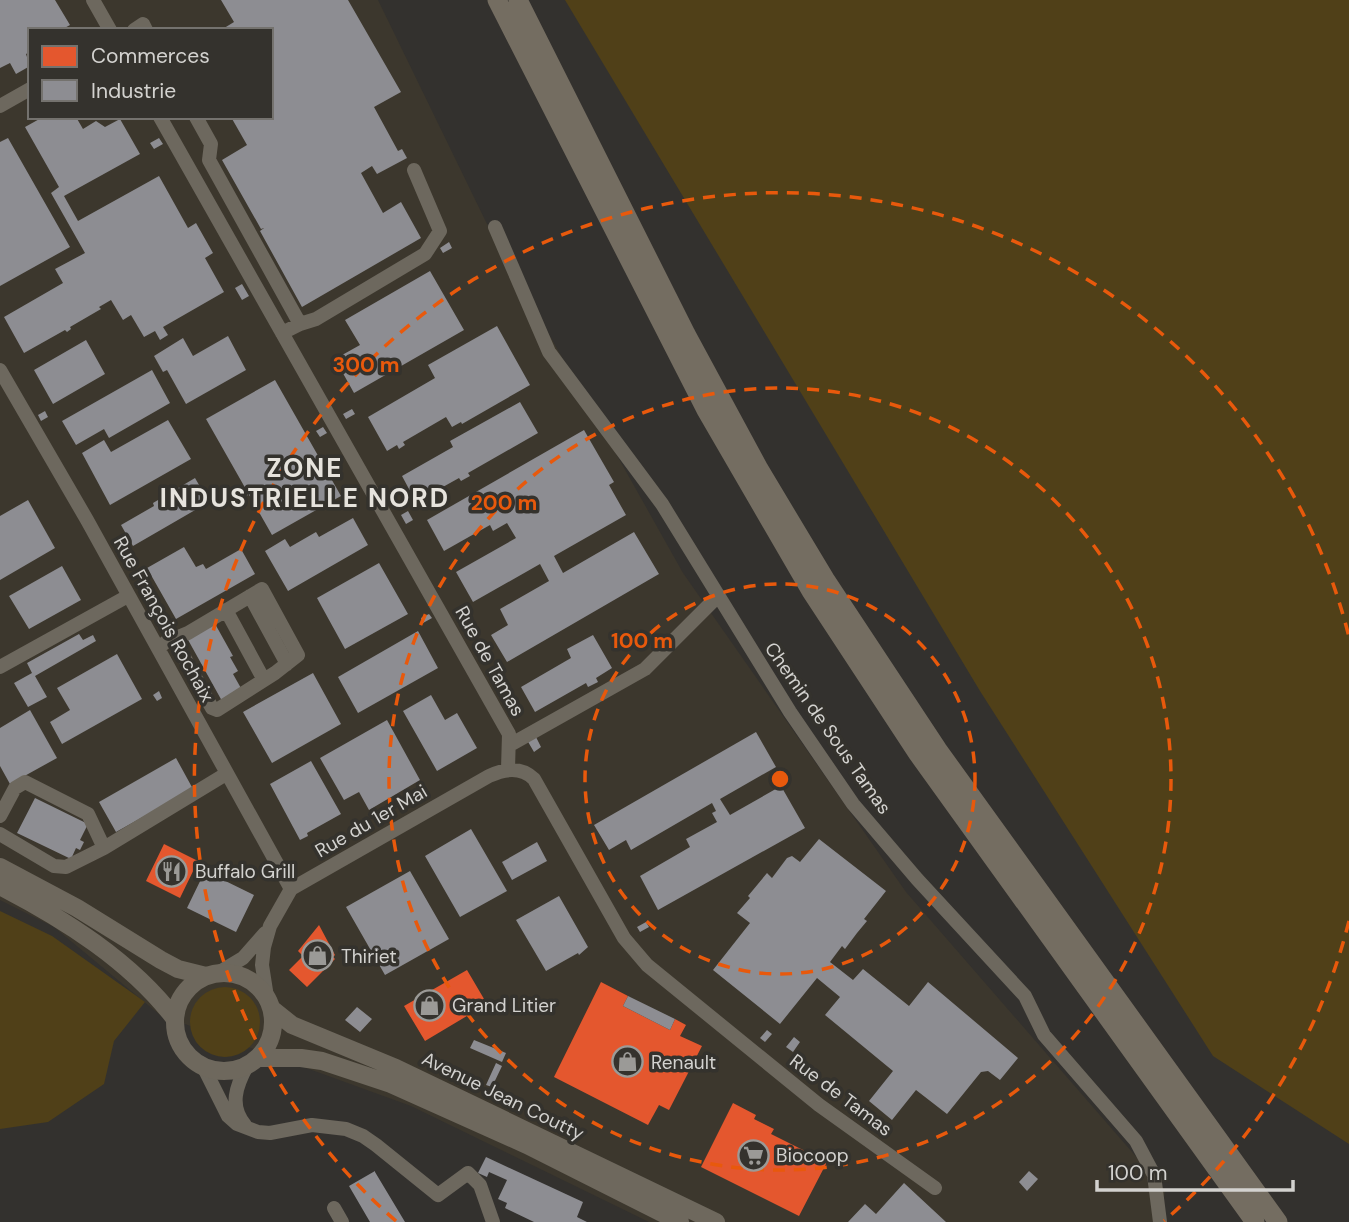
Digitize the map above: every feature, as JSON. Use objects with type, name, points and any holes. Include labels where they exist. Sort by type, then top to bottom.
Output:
[{"type":"highway","points":[[497,0],[700,398],[811,591],[918,754],[1255,1222]]},
{"type":"highway","points":[[518,0],[686,334],[760,469],[825,579],[938,750],[1278,1222]]},
{"type":"main road","points":[[0,867],[77,908],[178,969],[212,974],[232,973],[258,986],[269,1003],[272,1035],[266,1048],[252,1062],[225,1071],[204,1068],[191,1060],[176,1034],[177,1006],[184,993],[194,983],[212,974]]},
{"type":"main road","points":[[0,886],[52,914],[105,951],[150,991],[175,1019]]},
{"type":"main road","name":"Avenue Jean Coutty","points":[[269,1003],[292,1025],[396,1068],[716,1222]]},
{"type":"main road","name":"Avenue Jean Coutty","points":[[252,1062],[301,1058],[322,1061],[391,1084],[527,1145],[680,1222]]},
{"type":"street","points":[[93,0],[109,28]]},
{"type":"street","points":[[0,106],[28,90]]},
{"type":"street","name":"Rue de Tamas","points":[[161,119],[509,734],[508,769],[528,774],[534,779],[624,938],[647,965],[819,1105],[935,1188]]},
{"type":"street","points":[[196,119],[211,145],[209,160],[300,324]]},
{"type":"street","points":[[282,332],[316,319],[425,254],[440,231],[414,170]]},
{"type":"street","name":"Chemin de Sous Tamas","points":[[495,227],[549,352],[662,504],[790,712],[853,804],[917,879],[1025,996],[1044,1035],[1136,1140],[1154,1175],[1160,1222]]},
{"type":"street","name":"Rue François Rochaix","points":[[0,370],[291,889]]},
{"type":"street","points":[[158,648],[262,589],[298,655],[217,710],[212,708],[174,639]]},
{"type":"street","points":[[0,667],[128,596]]},
{"type":"street","points":[[510,745],[645,669],[717,597]]},
{"type":"street","points":[[226,610],[264,680]]},
{"type":"street","name":"Rue du 1er Mai","points":[[291,889],[489,776],[508,769]]},
{"type":"street","points":[[0,834],[54,866],[66,867],[104,848],[226,774]]},
{"type":"street","points":[[0,816],[15,788],[25,782],[88,814],[104,848]]},
{"type":"street","points":[[212,974],[243,958],[270,926],[291,889]]},
{"type":"street","points":[[269,1003],[262,965],[270,926]]},
{"type":"street","points":[[248,1129],[239,1118],[235,1100],[236,1089],[252,1062]]},
{"type":"street","points":[[204,1068],[228,1116],[237,1124],[271,1133],[312,1125],[346,1129],[369,1140],[438,1195],[467,1173],[480,1185],[493,1222]]},
{"type":"street","points":[[334,1208],[342,1222]]},
{"type":"shaded area","points":[[0,0],[378,0],[486,222],[683,573],[906,892],[1165,1190],[1161,1222],[649,1222],[411,1106],[160,1015],[54,927],[0,900]]},
{"type":"shaded area","points":[[565,0],[1349,0],[1349,1144],[1213,1056],[980,691]]},
{"type":"shaded area","points":[[0,911],[52,936],[145,1002],[114,1041],[104,1084],[48,1122],[0,1129]]},
{"type":"shaded area","points":[[225,987],[250,997],[260,1022],[250,1047],[225,1057],[200,1047],[190,1022],[200,997]]},
{"type":"building: Commerces","name":"Buffalo Grill","points":[[164,844],[198,861],[180,898],[146,881]]},
{"type":"building: Commerces","name":"Thiriet","points":[[319,925],[335,959],[307,987],[289,970],[303,956],[298,951]]},
{"type":"building: Commerces","points":[[467,970],[487,1004],[425,1041],[404,1006]]},
{"type":"building: Commerces","name":"Renault","points":[[601,982],[628,996],[623,1006],[670,1030],[675,1019],[686,1025],[680,1036],[702,1046],[669,1110],[659,1105],[648,1125],[554,1077]]},
{"type":"building: Commerces","points":[[733,1103],[756,1115],[754,1119],[774,1129],[771,1134],[827,1162],[799,1216],[701,1167]]},
{"type":"building: Industrie","points":[[0,0],[55,0],[70,25],[65,28],[28,28],[28,67],[16,74],[10,63],[0,68]]},
{"type":"building: Industrie","points":[[221,0],[348,0],[401,92],[374,107],[398,151],[402,149],[407,158],[377,174],[372,166],[361,173],[383,213],[401,202],[421,238],[302,307],[260,231],[264,228],[261,229],[222,160],[247,145],[232,119],[273,119],[273,28],[224,28],[234,22]]},
{"type":"building: Industrie","points":[[39,119],[77,119],[83,129],[96,121],[105,127],[120,119],[140,154],[64,196],[78,221],[159,176],[188,228],[196,223],[213,253],[205,258],[224,292],[163,327],[168,335],[160,340],[155,331],[144,337],[131,315],[123,320],[111,300],[70,327],[67,332],[65,330],[24,353],[4,317],[63,283],[55,269],[85,253],[51,193],[59,187],[25,127]]},
{"type":"building: Industrie","points":[[8,138],[70,247],[0,286],[0,142]]},
{"type":"building: Industrie","points":[[159,138],[163,144],[154,149],[150,143]]},
{"type":"building: Industrie","points":[[449,242],[452,248],[443,253],[440,248]]},
{"type":"building: Industrie","points":[[430,271],[464,330],[354,393],[335,359],[360,345],[345,320]]},
{"type":"building: Industrie","points":[[242,284],[249,296],[242,300],[235,288]]},
{"type":"building: Industrie","points":[[497,326],[530,385],[462,424],[461,422],[452,427],[446,417],[403,442],[405,445],[399,449],[397,445],[387,451],[368,417],[435,378],[428,365]]},
{"type":"building: Industrie","points":[[228,336],[246,370],[186,404],[167,370],[163,372],[154,356],[183,338],[193,356]]},
{"type":"building: Industrie","points":[[86,340],[105,374],[53,404],[34,370]]},
{"type":"building: Industrie","points":[[152,370],[170,403],[109,438],[104,429],[76,445],[62,421]]},
{"type":"building: Industrie","points":[[275,380],[341,496],[272,535],[206,419]]},
{"type":"building: Industrie","points":[[520,402],[538,433],[468,473],[470,476],[461,481],[459,478],[416,502],[402,476],[453,447],[450,441]]},
{"type":"building: Industrie","points":[[352,409],[355,414],[346,419],[343,414]]},
{"type":"building: Industrie","points":[[45,411],[48,417],[41,421],[38,415]]},
{"type":"building: Industrie","points":[[168,420],[191,459],[110,505],[82,453],[104,440],[111,452]]},
{"type":"building: Industrie","points":[[323,427],[327,433],[320,437],[316,431]]},
{"type":"building: Industrie","points":[[584,430],[614,482],[609,485],[626,515],[554,556],[563,573],[634,532],[659,574],[507,662],[491,635],[508,625],[500,609],[549,581],[540,564],[473,602],[456,572],[516,538],[507,523],[493,531],[490,525],[444,551],[427,520]]},
{"type":"building: Industrie","points":[[195,478],[209,502],[133,546],[121,525]]},
{"type":"building: Industrie","points":[[242,486],[248,495],[243,498],[237,488]]},
{"type":"building: Industrie","points":[[28,500],[55,548],[0,580],[0,516]]},
{"type":"building: Industrie","points":[[408,511],[413,520],[406,524],[401,515]]},
{"type":"building: Industrie","points":[[353,518],[368,545],[288,591],[265,551],[285,539],[290,547],[316,532],[319,537]]},
{"type":"building: Industrie","points":[[184,547],[196,567],[203,564],[206,569],[241,549],[255,574],[176,619],[147,568]]},
{"type":"building: Industrie","points":[[379,563],[408,614],[345,649],[317,598]]},
{"type":"building: Industrie","points":[[62,566],[81,600],[29,629],[9,596]]},
{"type":"building: Industrie","points":[[429,614],[432,618],[423,623],[421,618]]},
{"type":"building: Industrie","points":[[214,622],[233,656],[230,657],[238,671],[233,674],[242,690],[222,701],[187,638]]},
{"type":"building: Industrie","points":[[418,631],[438,668],[358,713],[338,677]]},
{"type":"building: Industrie","points":[[79,634],[83,640],[93,635],[96,641],[35,676],[47,697],[28,707],[14,683],[32,673],[27,663]]},
{"type":"building: Industrie","points":[[593,635],[612,668],[596,678],[598,682],[588,687],[586,683],[535,712],[521,687],[571,658],[567,649]]},
{"type":"building: Industrie","points":[[117,654],[142,699],[62,744],[50,722],[70,710],[57,688]]},
{"type":"building: Industrie","points":[[313,673],[341,724],[272,763],[243,712]]},
{"type":"building: Industrie","points":[[159,691],[162,698],[157,701],[153,695]]},
{"type":"building: Industrie","points":[[431,695],[445,720],[457,713],[477,748],[437,771],[403,711]]},
{"type":"building: Industrie","points":[[30,710],[57,758],[10,784],[0,766],[0,728]]},
{"type":"building: Industrie","points":[[387,720],[420,780],[369,810],[359,792],[344,800],[320,758]]},
{"type":"building: Industrie","points":[[756,732],[776,767],[720,799],[730,815],[781,786],[805,828],[658,910],[640,876],[690,847],[686,839],[717,822],[712,813],[716,811],[712,803],[631,850],[626,840],[609,850],[594,825]]},
{"type":"building: Industrie","points":[[535,735],[541,747],[534,752],[527,740]]},
{"type":"building: Industrie","points":[[176,758],[193,789],[116,832],[99,802]]},
{"type":"building: Industrie","points":[[311,761],[341,814],[307,833],[308,836],[300,840],[270,784]]},
{"type":"building: Industrie","points":[[425,790],[430,797],[424,801],[420,793]]},
{"type":"building: Industrie","points":[[35,798],[88,824],[80,840],[84,842],[80,850],[76,848],[71,859],[17,833]]},
{"type":"building: Industrie","points":[[471,829],[507,891],[460,917],[425,856]]},
{"type":"building: Industrie","points":[[819,839],[886,891],[845,949],[842,946],[830,962],[853,980],[863,969],[909,1006],[928,982],[1018,1058],[1000,1080],[988,1071],[981,1072],[947,1114],[916,1090],[892,1120],[869,1101],[893,1071],[825,1015],[840,997],[817,978],[780,1024],[713,970],[750,923],[737,913],[750,898],[748,896],[767,873],[772,878],[787,858],[792,856],[800,862]]},
{"type":"building: Industrie","points":[[537,842],[547,861],[512,880],[502,862]]},
{"type":"building: Industrie","points":[[205,871],[254,895],[236,932],[187,908]]},
{"type":"building: Industrie","points":[[410,871],[449,939],[385,975],[346,907]]},
{"type":"building: Industrie","points":[[559,896],[588,947],[579,955],[578,953],[546,971],[516,920]]},
{"type":"building: Industrie","points":[[646,922],[649,927],[640,932],[637,927]]},
{"type":"building: Industrie","points":[[628,996],[675,1019],[670,1030],[623,1006]]},
{"type":"building: Industrie","points":[[357,1007],[372,1019],[360,1032],[345,1020]]},
{"type":"building: Industrie","points":[[767,1030],[772,1034],[765,1042],[760,1038]]},
{"type":"building: Industrie","points":[[794,1037],[800,1042],[793,1052],[786,1047]]},
{"type":"building: Industrie","points":[[474,1040],[506,1053],[502,1062],[470,1048]]},
{"type":"building: Industrie","points":[[496,1063],[502,1066],[492,1087],[486,1085]]},
{"type":"building: Industrie","points":[[486,1157],[583,1202],[577,1217],[587,1222],[534,1222],[505,1208],[507,1203],[498,1199],[507,1180],[489,1172],[487,1177],[478,1173]]},
{"type":"building: Industrie","points":[[375,1171],[405,1222],[370,1222],[349,1186]]},
{"type":"building: Industrie","points":[[1029,1171],[1038,1179],[1027,1191],[1019,1182]]},
{"type":"building: Industrie","points":[[904,1183],[946,1222],[848,1222],[865,1204],[876,1214]]},
{"type":"place","name":"Buffalo Grill","points":[[172,871]]},
{"type":"place","name":"Thiriet","points":[[318,956]]},
{"type":"place","name":"Grand Litier","points":[[429,1005]]},
{"type":"place","name":"Renault","points":[[628,1062]]},
{"type":"place","name":"Biocoop","points":[[753,1155]]},
{"type":"district","name":"ZONE INDUSTRIELLE NORD","points":[[305,483]]}]
